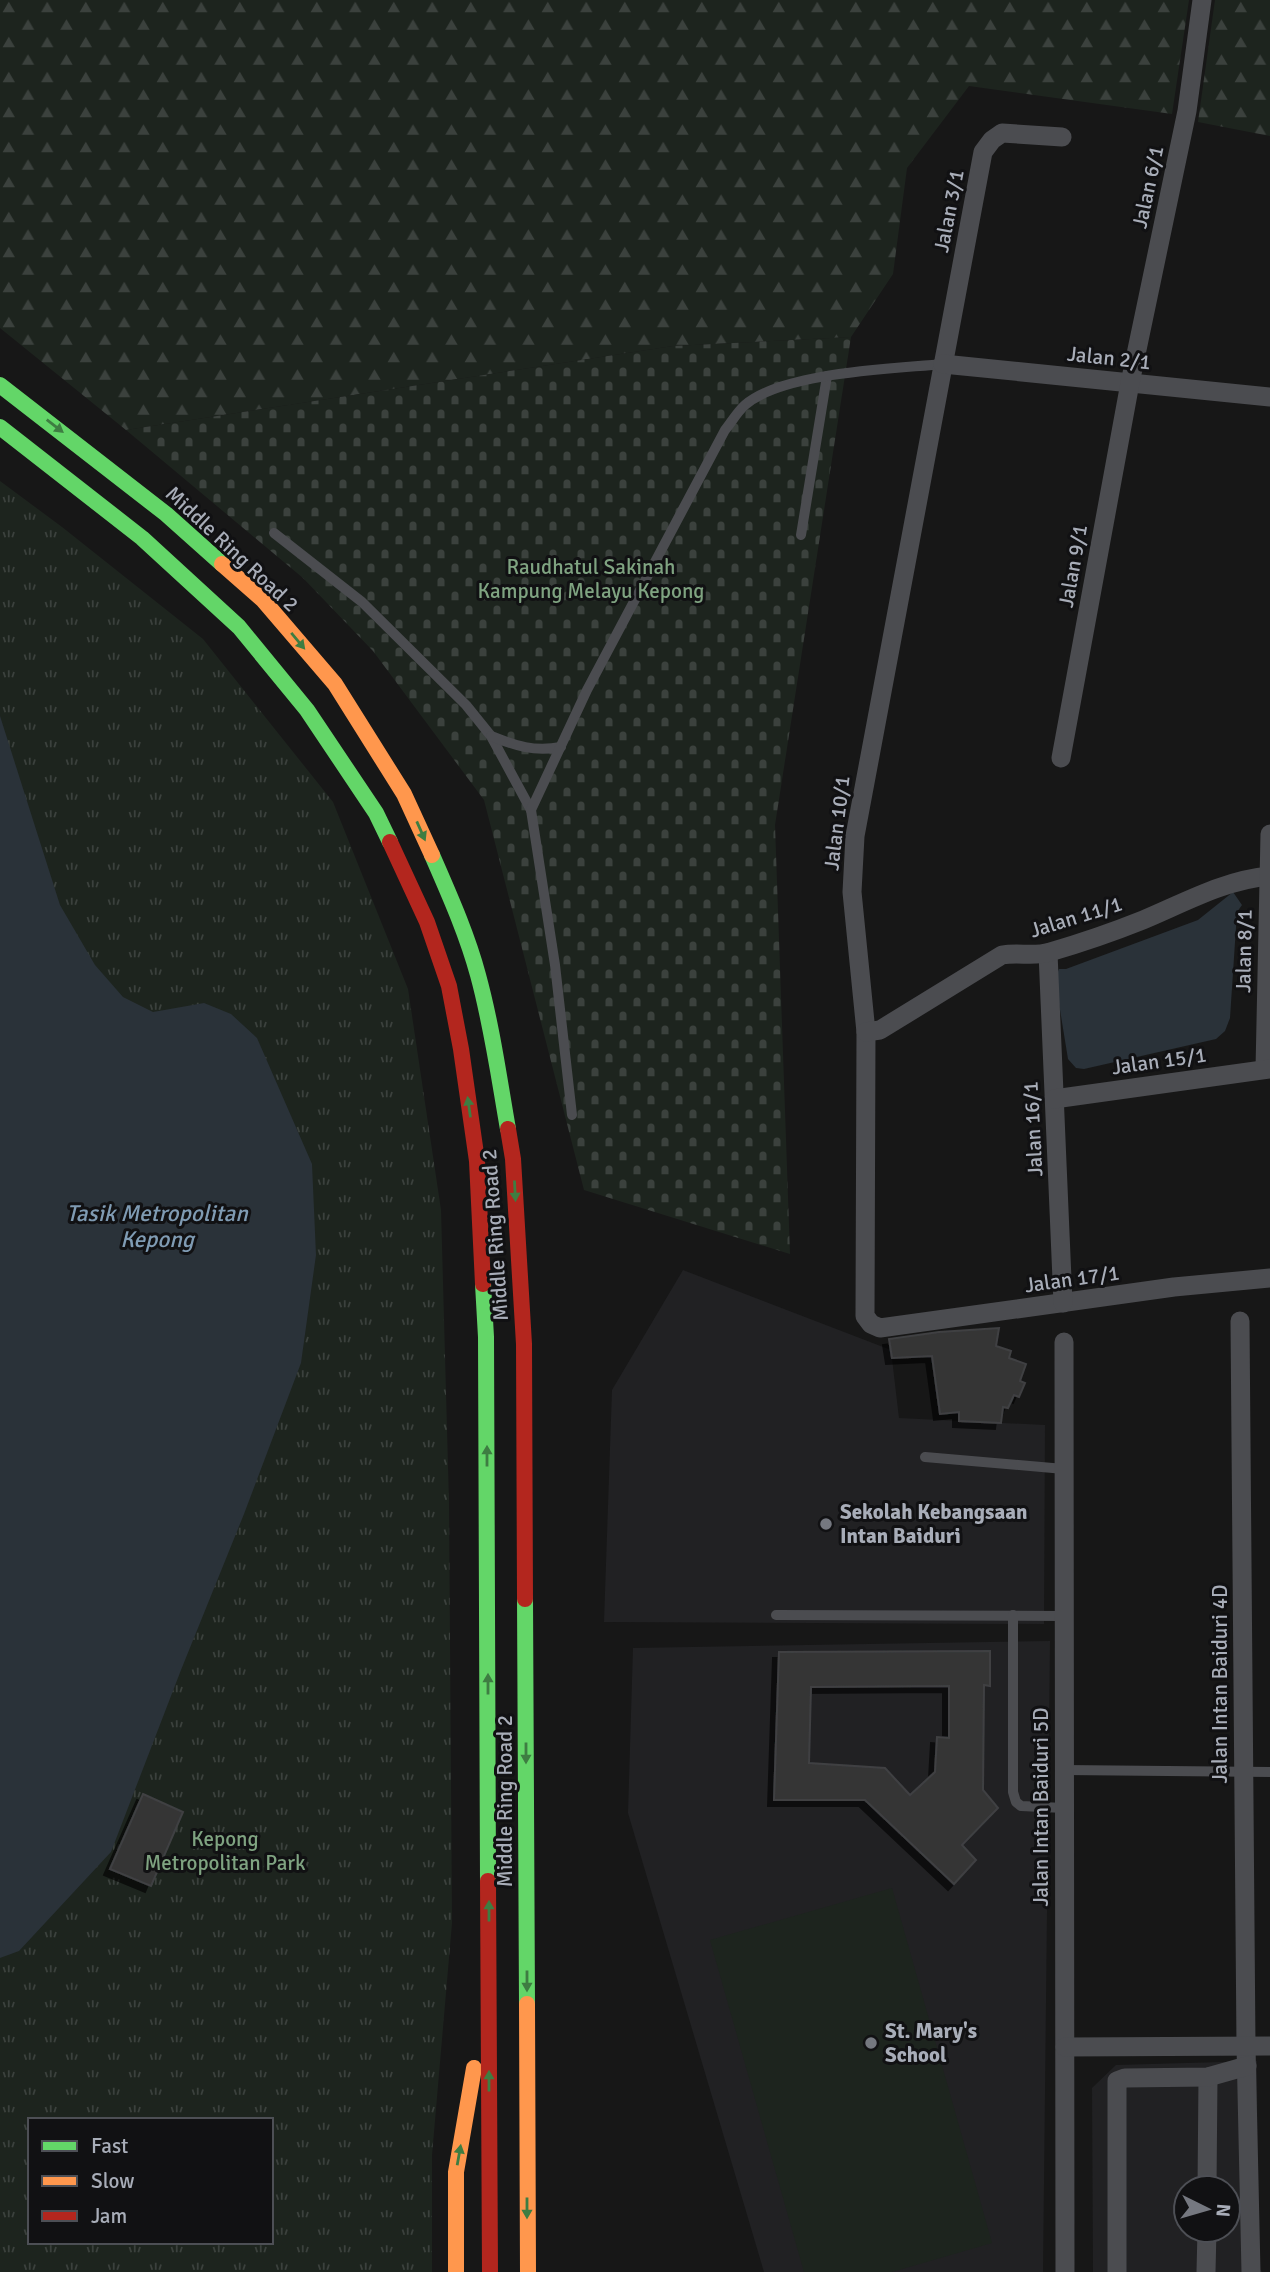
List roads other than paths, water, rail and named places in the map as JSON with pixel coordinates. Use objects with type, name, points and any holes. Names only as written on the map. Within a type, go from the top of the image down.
[{"type":"highway","name":"Middle Ring Road 2","points":[[0,385],[166,514],[244,583],[263,600],[335,684],[404,794],[457,911],[478,975],[513,1158],[524,1344],[528,2272]]},
{"type":"highway","name":"Middle Ring Road 2","points":[[0,427],[142,538],[185,577],[239,627],[307,710],[376,813],[427,922],[449,986],[477,1161],[486,1338],[490,2272]]},
{"type":"highway","points":[[456,2272],[456,2172],[489,1980]]},
{"type":"street","name":"Jalan 6/1","points":[[1130,383],[1187,111],[1202,0]]},
{"type":"street","name":"Jalan 3/1","points":[[943,364],[983,152],[992,140],[1002,133],[1062,136]]},
{"type":"street","name":"Jalan 2/1","points":[[943,364],[1270,397]]},
{"type":"street","name":"Jalan 10/1","points":[[880,1328],[870,1324],[865,1316],[866,1032],[852,892],[855,836],[943,364]]},
{"type":"street","name":"Jalan 9/1","points":[[1061,758],[1130,383]]},
{"type":"street","name":"Jalan 8/1","points":[[1268,1069],[1270,834]]},
{"type":"street","name":"Jalan 11/1","points":[[866,1032],[880,1030],[1002,955],[1048,953],[1141,921],[1240,880],[1269,876]]},
{"type":"street","name":"Jalan 16/1","points":[[1048,953],[1063,1303]]},
{"type":"street","name":"Jalan 15/1","points":[[1054,1099],[1268,1069]]},
{"type":"street","name":"Jalan 17/1","points":[[880,1328],[1174,1287],[1270,1278]]},
{"type":"street","name":"Jalan Intan Baiduri 4D","points":[[1240,1321],[1246,2046],[1251,2272]]},
{"type":"street","name":"Jalan Intan Baiduri 5D","points":[[1063,1342],[1065,2272]]},
{"type":"street","points":[[1065,2047],[1270,2046]]},
{"type":"street","points":[[1117,2272],[1117,2081],[1125,2078],[1208,2077],[1247,2066]]},
{"type":"street","points":[[1207,2174],[1208,2077]]},
{"type":"street","points":[[1206,2272],[1207,2244]]},
{"type":"lane","points":[[531,810],[587,690],[724,430],[745,405],[780,387],[827,376],[943,364]]},
{"type":"lane","points":[[801,535],[827,376]]},
{"type":"lane","points":[[274,533],[362,602],[466,705],[491,736],[531,810],[555,965],[572,1115]]},
{"type":"lane","points":[[491,736],[521,748],[541,750],[561,747]]},
{"type":"lane","points":[[925,1457],[1064,1469]]},
{"type":"lane","points":[[776,1615],[1064,1616]]},
{"type":"lane","points":[[1013,1615],[1013,1792],[1016,1802],[1021,1806],[1064,1808]]},
{"type":"lane","points":[[1064,1770],[1270,1772]]},
{"type":"water","name":"Tasik Metropolitan Kepong","points":[[0,716],[60,905],[95,965],[123,997],[153,1012],[204,1003],[231,1014],[257,1038],[312,1164],[316,1255],[301,1363],[111,1852],[19,1951],[0,1958]]},
{"type":"water","points":[[1233,892],[1242,905],[1237,912],[1230,1018],[1225,1031],[1216,1039],[1084,1069],[1076,1068],[1068,1059],[1055,979],[1059,969],[1066,969],[1198,920]]},
{"type":"place","name":"Sekolah Kebangsaan Intan Baiduri","points":[[826,1524]]},
{"type":"place","name":"St. Mary's School","points":[[871,2043]]},
{"type":"park label","name":"Raudhatul Sakinah Kampung Melayu Kepong","points":[[591,579]]},
{"type":"park label","name":"Kepong Metropolitan Park","points":[[225,1851]]}]
